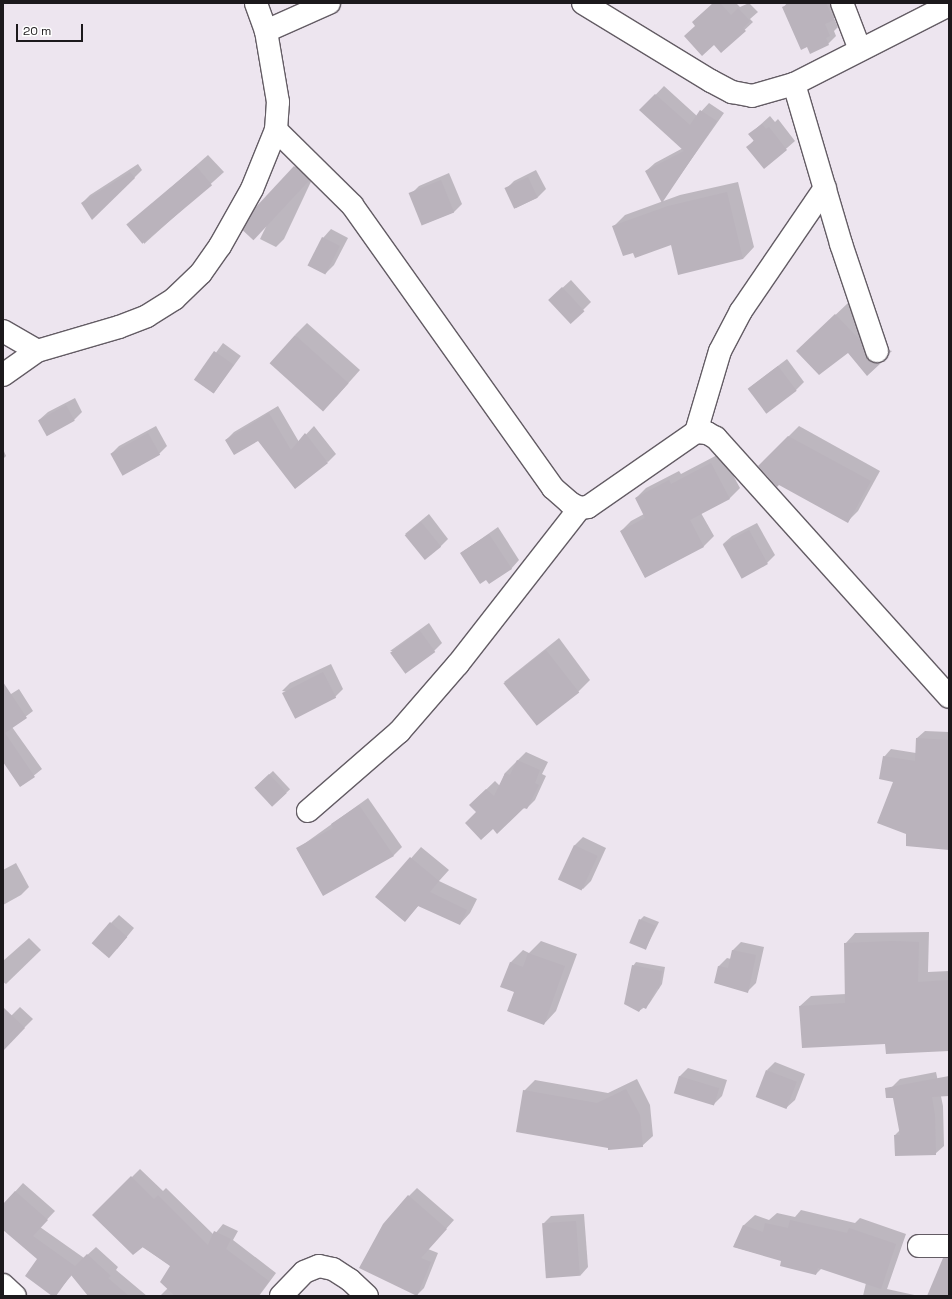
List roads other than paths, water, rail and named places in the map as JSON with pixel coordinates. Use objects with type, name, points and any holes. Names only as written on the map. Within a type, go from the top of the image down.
[{"type":"street","points":[[3,375],[37,351],[119,327],[147,316],[174,299],[201,273],[223,240],[252,189],[276,130],[278,102],[266,31],[256,3]]},
{"type":"street","points":[[266,31],[329,3]]},
{"type":"street","points":[[583,3],[732,92],[752,96],[794,84],[949,5]]},
{"type":"street","points":[[842,3],[860,50]]},
{"type":"street","points":[[794,84],[825,188],[877,351]]},
{"type":"street","points":[[276,130],[352,205],[553,488],[570,503],[580,508],[588,507],[599,500],[696,432],[715,365],[740,311],[825,188]]},
{"type":"street","points":[[3,331],[37,351]]},
{"type":"street","points":[[696,432],[716,438],[949,697]]},
{"type":"street","points":[[308,811],[399,732],[458,664],[580,508]]},
{"type":"street","points":[[919,1246],[949,1246]]},
{"type":"street","points":[[281,1296],[304,1272],[319,1266],[333,1269],[350,1280],[366,1296]]},
{"type":"street","points":[[3,1285],[15,1296]]}]
